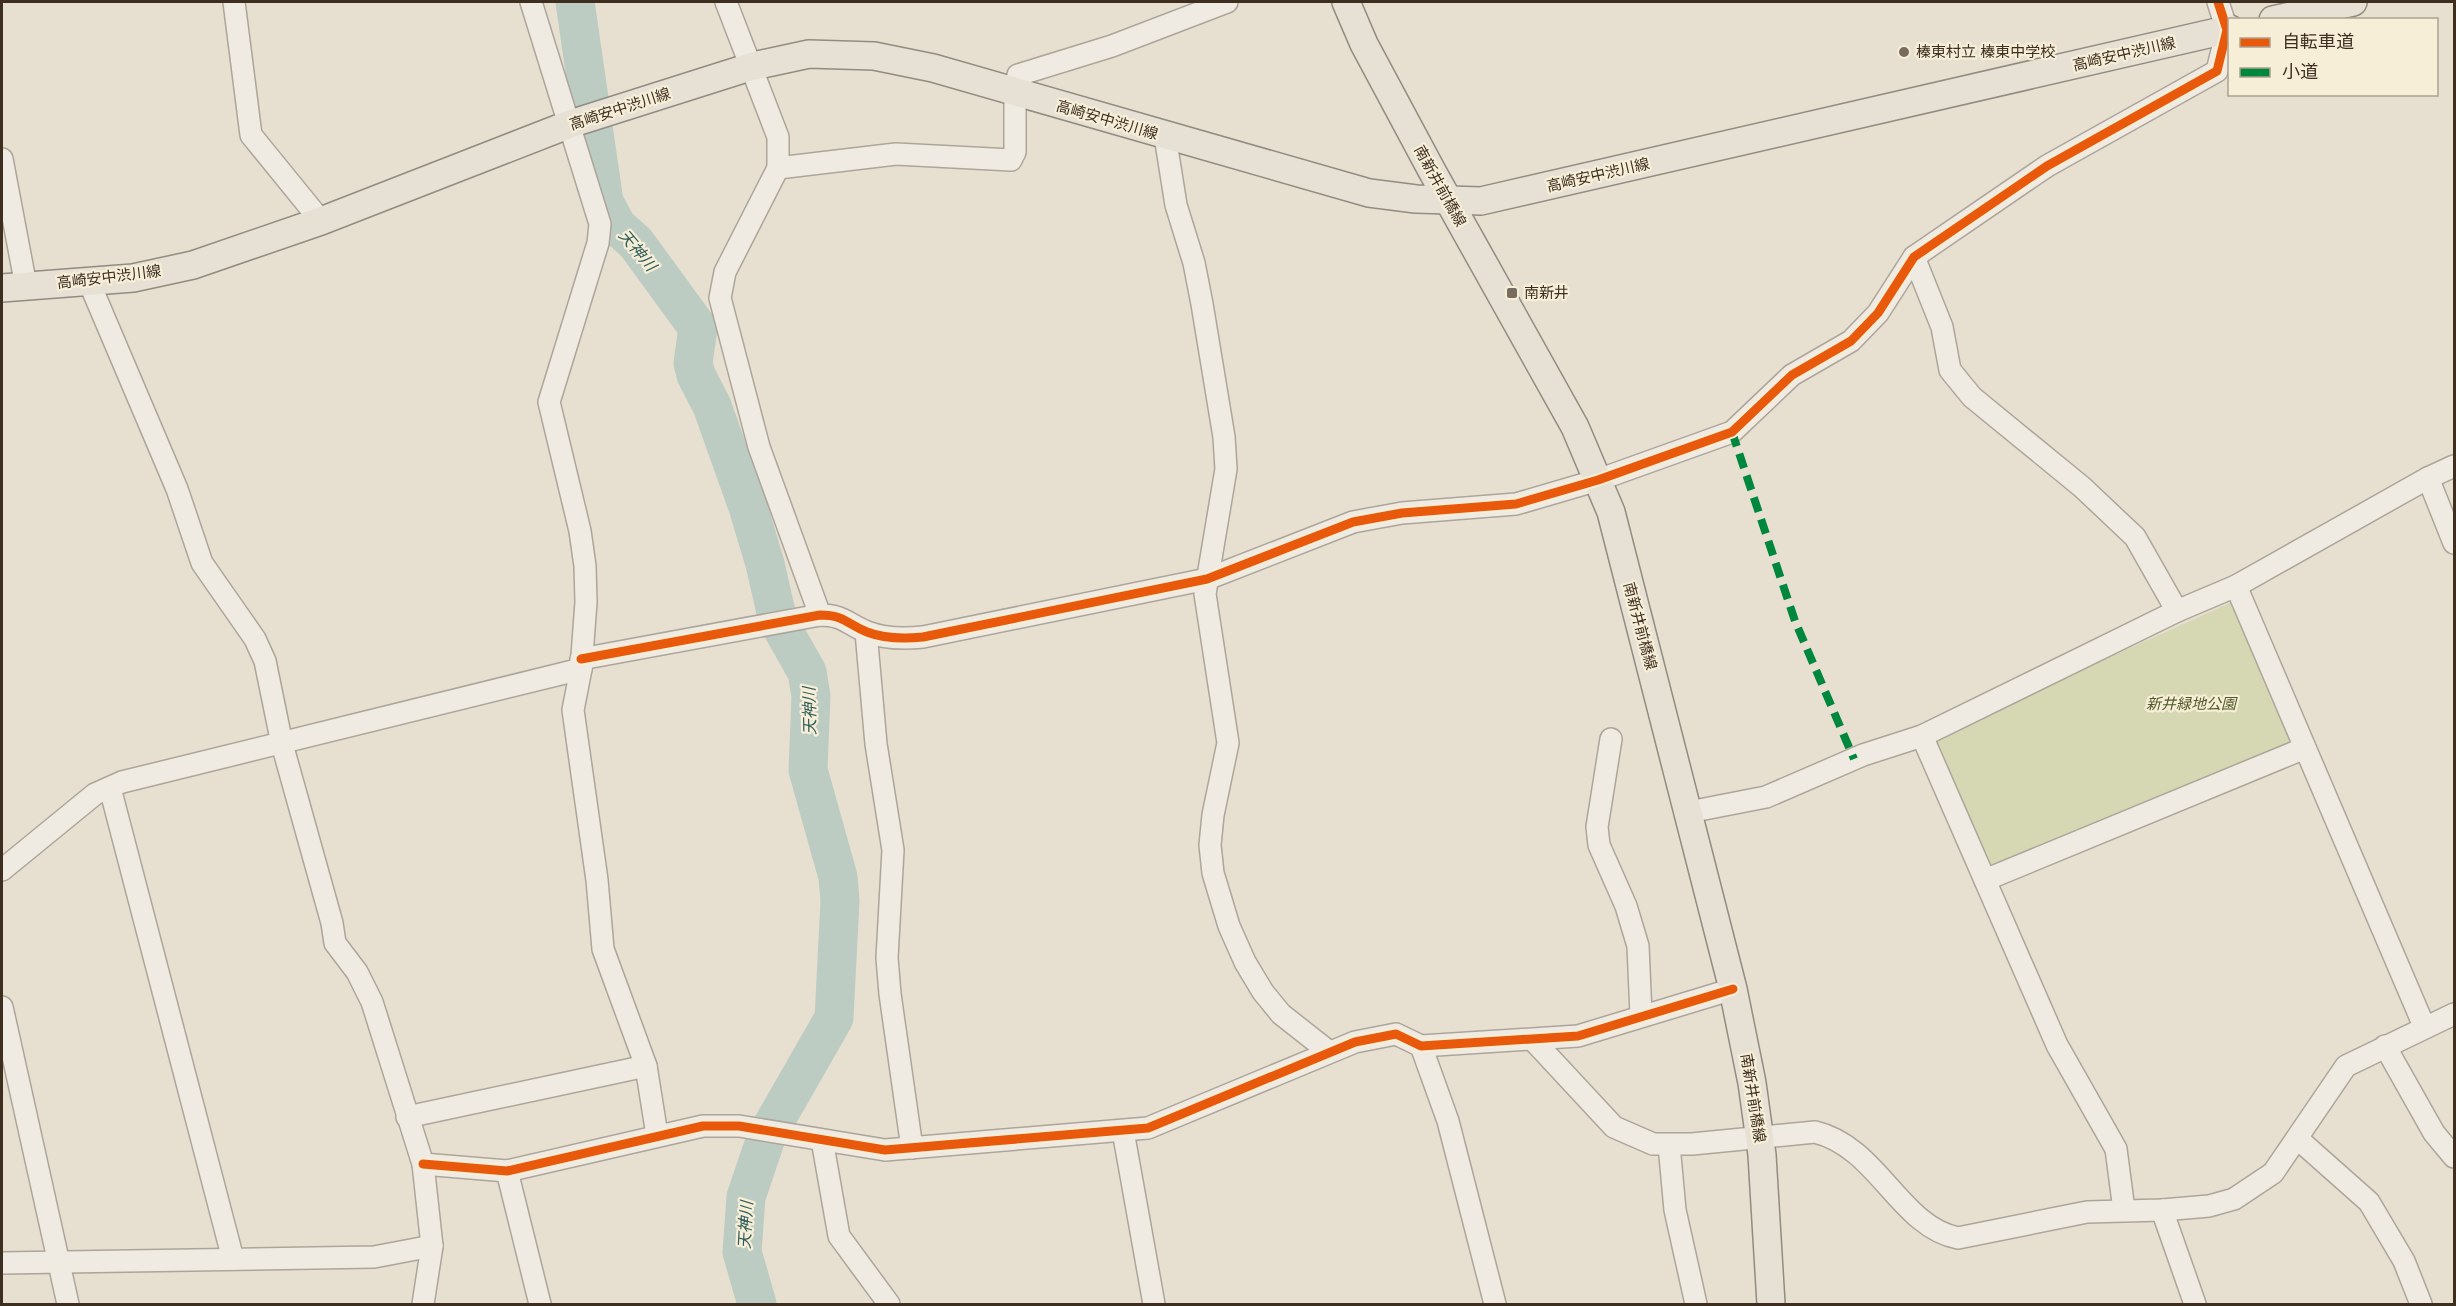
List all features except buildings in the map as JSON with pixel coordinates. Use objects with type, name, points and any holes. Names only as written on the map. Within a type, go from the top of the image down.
[{"type":"main road","name":"南新井前橋線","points":[[1346,2],[1364,44],[1448,201],[1575,427],[1611,512],[1733,989],[1752,1083],[1760,1138],[1772,1305]]},
{"type":"main road","points":[[2282,18],[2353,2]]},
{"type":"main road","name":"高崎安中渋川線","points":[[14,287],[134,278],[193,265],[321,221],[586,120],[753,66],[809,54],[874,56],[933,68],[1369,193],[1448,201],[1490,200],[2228,30]]},
{"type":"street","points":[[234,2],[251,135],[321,221]]},
{"type":"street","points":[[531,2],[586,120],[600,224],[598,243],[549,402],[580,531],[585,566],[586,602],[581,664],[573,710],[574,731],[597,880],[603,950],[646,1066],[657,1135]]},
{"type":"street","points":[[726,2],[753,66],[778,137],[778,168],[725,272],[720,298],[759,447],[820,615]]},
{"type":"street","points":[[778,168],[896,154],[1011,160],[1015,152],[1015,93],[1018,75],[1112,46],[1227,2]]},
{"type":"street","points":[[2,870],[95,794],[122,782],[282,744],[581,664],[820,615],[845,618],[866,632],[885,637],[923,638],[1207,579],[1353,522],[1377,516],[1516,504],[1598,480],[1732,432],[1792,375],[1851,341],[1878,313],[1914,257],[2047,166],[2217,70],[2228,30],[2218,2]]},
{"type":"street","points":[[1165,136],[1176,205],[1194,263],[1224,437],[1226,469],[1205,594],[1228,743],[1213,815],[1210,845],[1213,873],[1229,926],[1245,962],[1263,992],[1281,1014],[1328,1052]]},
{"type":"street","points":[[2,159],[14,287]]},
{"type":"street","points":[[1914,257],[1942,327],[1950,370],[1972,397],[2082,487],[2135,537],[2177,611]]},
{"type":"street","points":[[89,282],[177,489],[202,563],[255,639],[265,661],[282,744],[332,922],[335,943],[357,972],[372,1002],[423,1164],[432,1246],[423,1305]]},
{"type":"street","points":[[1689,812],[1766,797],[1863,755],[1922,736],[2177,611],[2236,586],[2428,478],[2454,466]]},
{"type":"street","points":[[2428,478],[2454,543]]},
{"type":"street","points":[[2236,586],[2424,1026]]},
{"type":"street","points":[[866,632],[876,744],[893,850],[887,958],[890,994],[912,1148]]},
{"type":"street","points":[[1922,736],[2057,1045],[2116,1149],[2124,1210]]},
{"type":"street","points":[[1611,739],[1597,827],[1599,845],[1626,906],[1638,946],[1641,1015]]},
{"type":"street","points":[[1985,880],[2305,748]]},
{"type":"street","points":[[110,788],[234,1259]]},
{"type":"street","points":[[423,1164],[507,1171],[703,1126],[739,1126],[867,1149],[912,1148],[1148,1128],[1355,1042],[1396,1034],[1421,1046],[1534,1041],[1578,1036],[1641,1015],[1733,989]]},
{"type":"street","points":[[2,1007],[68,1305]]},
{"type":"street","points":[[1534,1041],[1614,1127],[1653,1144],[1760,1138],[1815,1132],[1831,1136],[1855,1151],[1910,1208],[1943,1235],[1958,1238],[2052,1217],[2124,1210],[2209,1206],[2234,1199],[2273,1173],[2346,1066],[2424,1026],[2454,1014]]},
{"type":"street","points":[[1421,1046],[1448,1121],[1496,1305]]},
{"type":"street","points":[[2385,1046],[2434,1133],[2454,1157]]},
{"type":"street","points":[[407,1117],[646,1066]]},
{"type":"street","points":[[1123,1131],[1154,1305]]},
{"type":"street","points":[[2298,1139],[2369,1202],[2404,1261],[2421,1305]]},
{"type":"street","points":[[822,1140],[838,1236],[889,1305]]},
{"type":"street","points":[[1669,1144],[1675,1210],[1696,1305]]},
{"type":"street","points":[[507,1171],[540,1305]]},
{"type":"street","points":[[2162,1210],[2195,1305]]},
{"type":"street","points":[[2,1263],[374,1257],[432,1246]]},
{"type":"green space","name":"新井緑地公園","points":[[2232,602],[2293,738],[2291,745],[1992,872],[1934,744],[1934,736]]},
{"type":"waterway","name":"天神川","points":[[575,2],[604,202],[617,226],[636,243],[698,328],[693,363],[696,375],[712,406],[748,507],[765,564],[778,621],[807,672],[811,696],[808,770],[838,877],[840,901],[834,1018],[767,1135],[746,1197],[742,1252],[757,1304]]},
{"type":"marked path","points":[[1732,432],[1795,621],[1854,759]]},
{"type":"cycle path","points":[[581,659],[820,615],[840,618],[867,632],[881,636],[923,637],[1207,579],[1353,522],[1402,513],[1516,504],[1598,480],[1732,432],[1792,375],[1851,341],[1878,313],[1914,257],[2047,166],[2217,71],[2227,30],[2218,2]]},
{"type":"cycle path","points":[[423,1164],[507,1171],[703,1126],[739,1126],[885,1150],[1148,1128],[1355,1042],[1396,1034],[1421,1046],[1578,1036],[1733,989]]},
{"type":"place","name":"榛東村立 榛東中学校","points":[[1904,52]]},
{"type":"place","name":"南新井","points":[[1512,293]]}]
